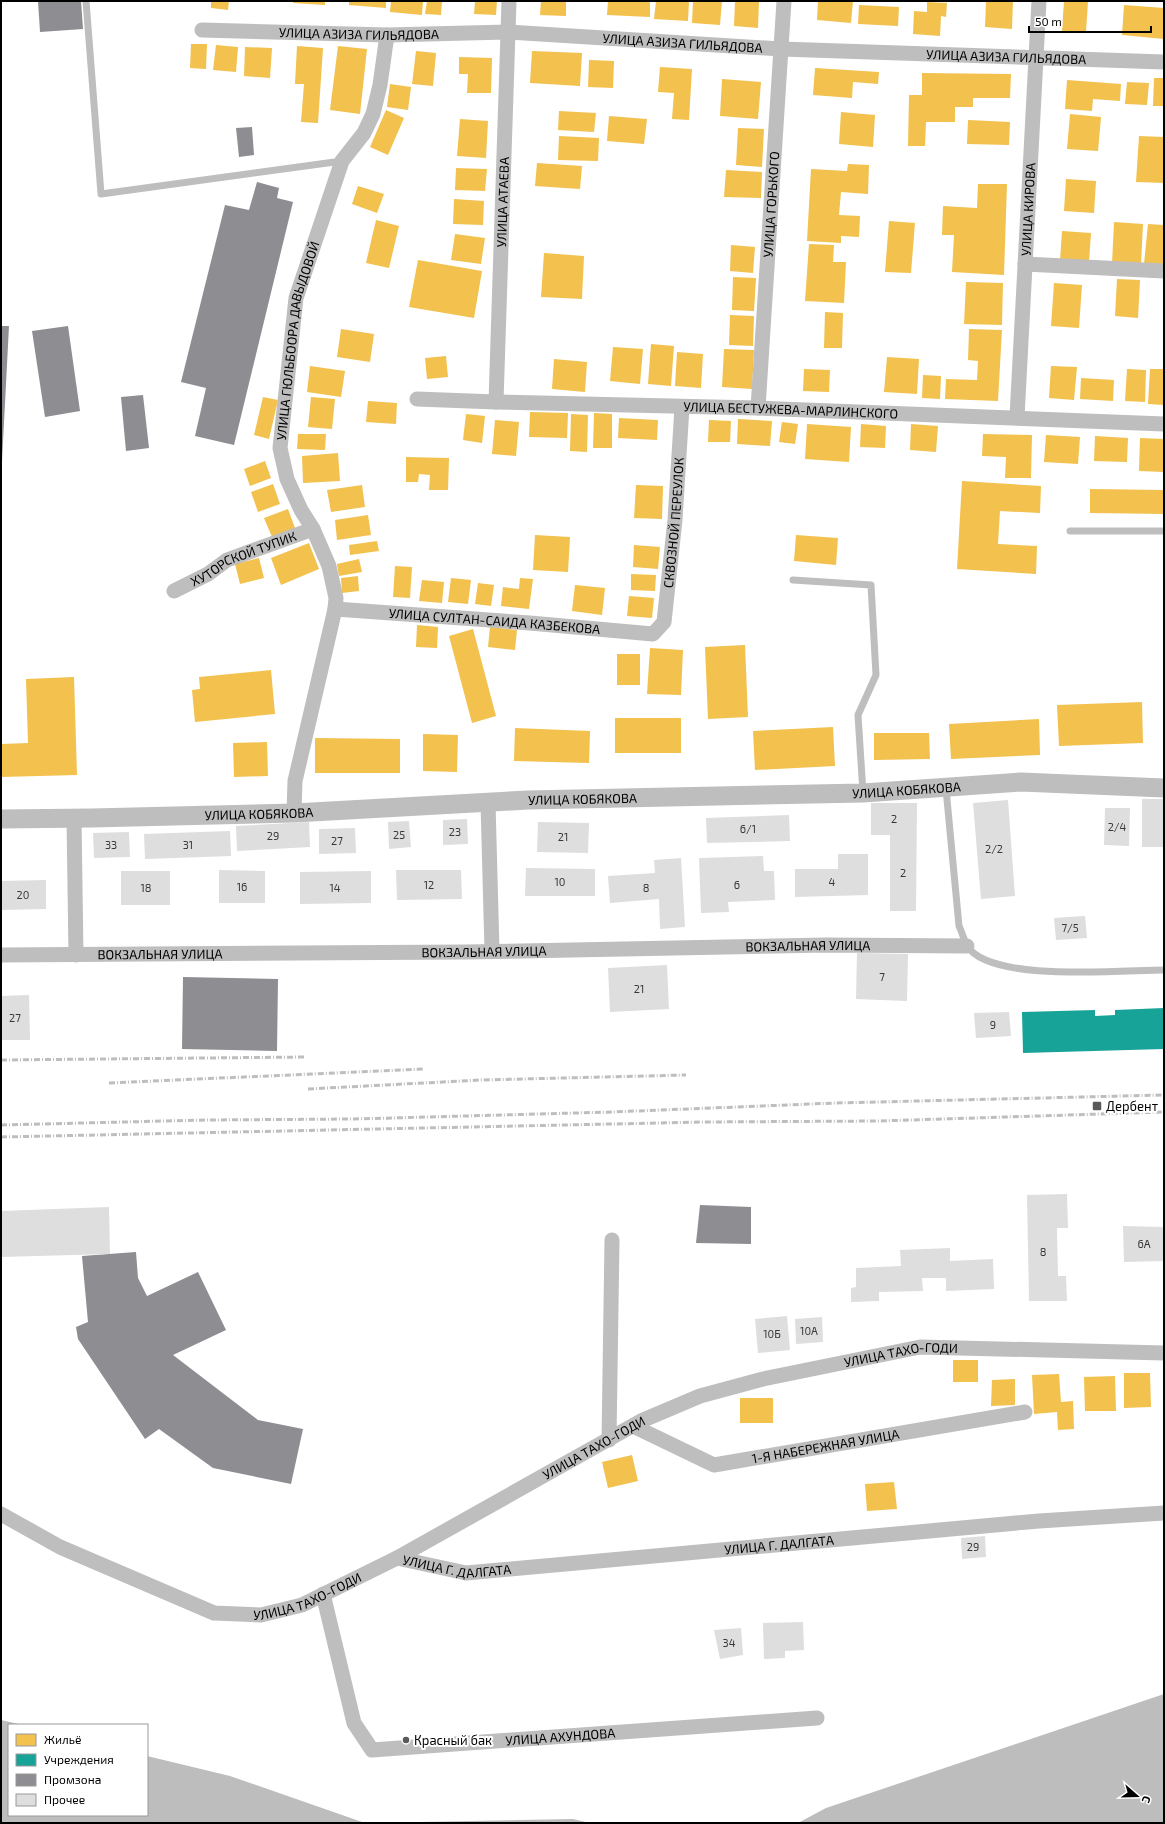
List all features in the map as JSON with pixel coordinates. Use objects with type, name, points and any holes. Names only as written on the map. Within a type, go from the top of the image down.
[{"type":"street","name":"УЛИЦА АТАЕВА","points":[[496,402],[509,1]]},
{"type":"street","name":"УЛИЦА ГОРЬКОГО","points":[[758,408],[784,1]]},
{"type":"street","name":"УЛИЦА КИРОВА","points":[[1017,417],[1040,1]]},
{"type":"street","name":"УЛИЦА АЗИЗА ГИЛЬЯДОВА","points":[[202,30],[387,35],[508,32],[780,49],[1164,62]]},
{"type":"street","name":"УЛИЦА ГЮЛЬБООРА ДАВЫДОВОЙ","points":[[294,813],[295,781],[335,609],[336,598],[333,582],[313,529],[301,510],[287,480],[280,448],[296,298],[342,161],[364,133],[373,114],[380,85],[387,35]]},
{"type":"street","points":[[1025,264],[1164,271]]},
{"type":"street","name":"УЛИЦА БЕСТУЖЕВА-МАРЛИНСКОГО","points":[[417,399],[758,408],[1017,417],[1164,424]]},
{"type":"street","name":"СКВОЗНОЙ ПЕРЕУЛОК","points":[[653,634],[664,622],[675,520],[682,407]]},
{"type":"street","name":"ХУТОРСКОЙ ТУПИК","points":[[174,591],[208,574],[227,560],[313,529]]},
{"type":"street","name":"УЛИЦА СУЛТАН-САИДА КАЗБЕКОВА","points":[[335,609],[530,623],[653,634]]},
{"type":"street","name":"УЛИЦА КОБЯКОВА","points":[[1,819],[294,813],[488,803],[863,794],[946,789],[1021,782],[1164,788]]},
{"type":"street","points":[[488,803],[492,951]]},
{"type":"street","points":[[74,818],[76,955]]},
{"type":"street","name":"ВОКЗАЛЬНАЯ УЛИЦА","points":[[1,955],[492,951],[826,945],[968,946]]},
{"type":"street","points":[[609,1440],[612,1240]]},
{"type":"street","name":"УЛИЦА ТАХО-ГОДИ","points":[[1,1514],[60,1547],[214,1613],[261,1614],[302,1605],[397,1558],[633,1426],[700,1396],[763,1379],[920,1347],[1164,1353]]},
{"type":"street","name":"1-Я НАБЕРЕЖНАЯ УЛИЦА","points":[[633,1426],[714,1465],[1025,1412]]},
{"type":"street","name":"УЛИЦА Г. ДАЛГАТА","points":[[397,1558],[466,1573],[1039,1521],[1164,1513]]},
{"type":"street","name":"УЛИЦА АХУНДОВА","points":[[324,1594],[354,1723],[372,1750],[817,1718]]},
{"type":"lane","points":[[86,1],[101,194],[342,161]]},
{"type":"lane","points":[[1070,531],[1164,531]]},
{"type":"lane","points":[[793,580],[871,585],[876,675],[858,715],[863,794]]},
{"type":"lane","points":[[946,789],[959,926],[968,946],[980,957],[995,964],[1036,972],[1164,970]]},
{"type":"shaded area","points":[[1164,1694],[1164,1823],[798,1823],[826,1808]]},
{"type":"shaded area","points":[[1,1720],[19,1724],[8,1724],[8,1816],[148,1816],[148,1756],[230,1776],[365,1823],[1,1823]]},
{"type":"shaded area","points":[[573,1819],[590,1823],[365,1823]]},
{"type":"building: Жильё","points":[[211,1],[229,1],[228,10],[211,8]]},
{"type":"building: Жильё","points":[[293,1],[325,1],[325,5],[293,3]]},
{"type":"building: Жильё","points":[[349,1],[386,1],[386,8],[349,5]]},
{"type":"building: Жильё","points":[[391,1],[423,1],[422,15],[390,12]]},
{"type":"building: Жильё","points":[[427,1],[442,1],[441,15],[425,14]]},
{"type":"building: Жильё","points":[[475,1],[497,1],[496,15],[474,14]]},
{"type":"building: Жильё","points":[[541,1],[566,1],[566,16],[540,15]]},
{"type":"building: Жильё","points":[[608,1],[650,1],[650,17],[607,15]]},
{"type":"building: Жильё","points":[[656,1],[689,1],[688,21],[654,19]]},
{"type":"building: Жильё","points":[[693,1],[722,1],[720,25],[692,23]]},
{"type":"building: Жильё","points":[[735,1],[759,1],[758,28],[734,26]]},
{"type":"building: Жильё","points":[[818,1],[853,1],[851,23],[817,20]]},
{"type":"building: Жильё","points":[[986,1],[1013,1],[1012,29],[985,27]]},
{"type":"building: Жильё","points":[[1064,1],[1088,1],[1086,32],[1062,31]]},
{"type":"building: Жильё","points":[[927,2],[947,3],[946,17],[941,16],[940,36],[913,34],[914,11],[927,12]]},
{"type":"building: Жильё","points":[[859,5],[899,7],[898,26],[858,24]]},
{"type":"building: Жильё","points":[[1124,5],[1164,8],[1164,39],[1122,35]]},
{"type":"building: Жильё","points":[[191,44],[207,44],[206,69],[190,68]]},
{"type":"building: Жильё","points":[[216,45],[238,47],[236,72],[213,70]]},
{"type":"building: Жильё","points":[[297,46],[323,48],[318,123],[301,122],[304,84],[295,84]]},
{"type":"building: Жильё","points":[[338,46],[367,49],[360,114],[330,110]]},
{"type":"building: Жильё","points":[[245,47],[272,48],[270,78],[244,76]]},
{"type":"building: Жильё","points":[[416,51],[436,53],[433,86],[412,84]]},
{"type":"building: Жильё","points":[[532,51],[582,53],[580,86],[530,83]]},
{"type":"building: Жильё","points":[[459,57],[492,58],[491,93],[467,93],[468,74],[459,74]]},
{"type":"building: Жильё","points":[[589,60],[614,61],[613,88],[588,87]]},
{"type":"building: Жильё","points":[[660,67],[692,69],[689,120],[672,119],[674,93],[658,92]]},
{"type":"building: Жильё","points":[[815,68],[879,72],[878,84],[853,82],[852,98],[813,95]]},
{"type":"building: Жильё","points":[[922,73],[1011,74],[1010,98],[973,98],[973,107],[955,107],[955,122],[926,122],[925,146],[908,146],[909,95],[922,95]]},
{"type":"building: Жильё","points":[[1154,78],[1164,78],[1164,106],[1153,106]]},
{"type":"building: Жильё","points":[[722,79],[761,82],[758,119],[720,116]]},
{"type":"building: Жильё","points":[[1067,80],[1121,84],[1120,101],[1093,99],[1092,111],[1065,109]]},
{"type":"building: Жильё","points":[[1127,82],[1149,83],[1147,105],[1125,104]]},
{"type":"building: Жильё","points":[[390,84],[411,87],[408,110],[387,107]]},
{"type":"building: Жильё","points":[[386,110],[404,118],[388,155],[370,147]]},
{"type":"building: Жильё","points":[[559,111],[596,113],[594,132],[558,130]]},
{"type":"building: Жильё","points":[[841,112],[875,115],[873,147],[839,144]]},
{"type":"building: Жильё","points":[[1070,114],[1101,117],[1098,151],[1067,149]]},
{"type":"building: Жильё","points":[[609,116],[647,119],[644,144],[607,141]]},
{"type":"building: Жильё","points":[[460,119],[488,121],[486,158],[457,156]]},
{"type":"building: Жильё","points":[[968,120],[1010,122],[1009,145],[967,144]]},
{"type":"building: Жильё","points":[[738,128],[764,129],[762,167],[736,165]]},
{"type":"building: Жильё","points":[[559,136],[599,138],[598,161],[558,160]]},
{"type":"building: Жильё","points":[[1139,136],[1164,137],[1164,183],[1136,182]]},
{"type":"building: Жильё","points":[[537,163],[582,166],[580,189],[535,186]]},
{"type":"building: Жильё","points":[[848,164],[869,165],[868,194],[841,192],[839,215],[860,216],[859,237],[841,236],[841,243],[807,241],[811,169],[847,171]]},
{"type":"building: Жильё","points":[[456,168],[487,169],[485,191],[455,190]]},
{"type":"building: Жильё","points":[[726,170],[762,172],[761,198],[724,197]]},
{"type":"building: Жильё","points":[[1066,179],[1096,181],[1094,213],[1064,211]]},
{"type":"building: Жильё","points":[[978,184],[1007,184],[1004,275],[952,272],[954,235],[942,235],[943,206],[977,208]]},
{"type":"building: Жильё","points":[[358,186],[384,194],[377,213],[352,204]]},
{"type":"building: Жильё","points":[[454,199],[484,201],[483,225],[453,224]]},
{"type":"building: Жильё","points":[[376,220],[399,226],[389,268],[366,263]]},
{"type":"building: Жильё","points":[[889,221],[915,223],[911,273],[885,272]]},
{"type":"building: Жильё","points":[[1114,222],[1143,224],[1141,265],[1112,264]]},
{"type":"building: Жильё","points":[[1148,224],[1164,225],[1164,265],[1144,264]]},
{"type":"building: Жильё","points":[[1062,231],[1091,233],[1089,262],[1060,261]]},
{"type":"building: Жильё","points":[[455,234],[485,238],[481,264],[451,260]]},
{"type":"building: Жильё","points":[[809,244],[834,245],[833,262],[846,262],[844,303],[805,301]]},
{"type":"building: Жильё","points":[[731,245],[755,247],[753,273],[730,271]]},
{"type":"building: Жильё","points":[[544,253],[584,256],[582,299],[541,297]]},
{"type":"building: Жильё","points":[[418,260],[482,271],[474,318],[409,307]]},
{"type":"building: Жильё","points":[[733,277],[756,278],[754,311],[732,310]]},
{"type":"building: Жильё","points":[[1117,279],[1140,280],[1138,318],[1115,316]]},
{"type":"building: Жильё","points":[[966,282],[1003,283],[1002,325],[964,324]]},
{"type":"building: Жильё","points":[[1054,283],[1082,285],[1079,328],[1051,326]]},
{"type":"building: Жильё","points":[[825,312],[843,313],[842,348],[824,348]]},
{"type":"building: Жильё","points":[[730,315],[754,316],[753,346],[729,345]]},
{"type":"building: Жильё","points":[[341,329],[374,334],[370,362],[337,357]]},
{"type":"building: Жильё","points":[[969,329],[1002,330],[998,401],[945,399],[946,379],[977,380],[978,361],[968,360]]},
{"type":"building: Жильё","points":[[651,344],[674,346],[671,386],[648,384]]},
{"type":"building: Жильё","points":[[613,347],[643,349],[640,384],[610,381]]},
{"type":"building: Жильё","points":[[724,349],[754,350],[752,389],[722,387]]},
{"type":"building: Жильё","points":[[677,352],[703,354],[701,388],[675,386]]},
{"type":"building: Жильё","points":[[446,356],[448,377],[427,379],[425,358]]},
{"type":"building: Жильё","points":[[887,357],[919,359],[917,394],[884,392]]},
{"type":"building: Жильё","points":[[554,359],[587,362],[585,392],[552,389]]},
{"type":"building: Жильё","points":[[310,366],[345,371],[341,397],[307,392]]},
{"type":"building: Жильё","points":[[1051,366],[1077,367],[1074,400],[1049,398]]},
{"type":"building: Жильё","points":[[804,369],[830,370],[829,392],[803,391]]},
{"type":"building: Жильё","points":[[1127,369],[1146,370],[1145,402],[1125,401]]},
{"type":"building: Жильё","points":[[1150,369],[1164,369],[1164,405],[1148,404]]},
{"type":"building: Жильё","points":[[923,375],[941,376],[940,399],[922,398]]},
{"type":"building: Жильё","points":[[1081,378],[1114,380],[1113,401],[1080,399]]},
{"type":"building: Жильё","points":[[263,397],[278,400],[269,439],[254,435]]},
{"type":"building: Жильё","points":[[311,397],[335,399],[332,429],[308,427]]},
{"type":"building: Жильё","points":[[368,401],[397,403],[396,424],[366,422]]},
{"type":"building: Жильё","points":[[530,412],[568,413],[567,438],[529,437]]},
{"type":"building: Жильё","points":[[594,413],[612,414],[612,448],[593,448]]},
{"type":"building: Жильё","points":[[466,414],[485,416],[482,443],[463,440]]},
{"type":"building: Жильё","points":[[571,414],[588,415],[587,452],[570,451]]},
{"type":"building: Жильё","points":[[619,418],[658,420],[657,440],[618,438]]},
{"type":"building: Жильё","points":[[738,419],[772,421],[770,446],[737,444]]},
{"type":"building: Жильё","points":[[495,420],[519,422],[516,456],[492,454]]},
{"type":"building: Жильё","points":[[709,420],[731,421],[730,442],[708,442]]},
{"type":"building: Жильё","points":[[782,422],[798,424],[795,444],[779,442]]},
{"type":"building: Жильё","points":[[807,424],[851,427],[849,462],[805,459]]},
{"type":"building: Жильё","points":[[861,424],[886,426],[885,448],[860,447]]},
{"type":"building: Жильё","points":[[911,424],[938,426],[936,452],[910,450]]},
{"type":"building: Жильё","points":[[298,434],[326,434],[325,450],[297,449]]},
{"type":"building: Жильё","points":[[983,434],[1032,435],[1031,478],[1005,478],[1006,457],[982,456]]},
{"type":"building: Жильё","points":[[1046,435],[1080,437],[1078,464],[1044,462]]},
{"type":"building: Жильё","points":[[1095,436],[1128,438],[1127,462],[1094,461]]},
{"type":"building: Жильё","points":[[1140,438],[1164,439],[1164,472],[1139,471]]},
{"type":"building: Жильё","points":[[338,453],[340,481],[303,483],[302,456]]},
{"type":"building: Жильё","points":[[406,457],[449,458],[448,490],[429,490],[430,475],[419,474],[418,482],[406,482]]},
{"type":"building: Жильё","points":[[265,461],[271,478],[250,486],[244,469]]},
{"type":"building: Жильё","points":[[962,481],[1041,486],[1040,513],[1000,511],[998,544],[1037,546],[1036,574],[957,569]]},
{"type":"building: Жильё","points":[[273,484],[280,504],[258,512],[251,492]]},
{"type":"building: Жильё","points":[[362,485],[365,507],[331,512],[327,490]]},
{"type":"building: Жильё","points":[[636,485],[663,486],[662,519],[634,518]]},
{"type":"building: Жильё","points":[[1090,489],[1164,490],[1164,514],[1090,513]]},
{"type":"building: Жильё","points":[[288,509],[295,528],[272,537],[264,518]]},
{"type":"building: Жильё","points":[[368,515],[371,535],[337,540],[335,520]]},
{"type":"building: Жильё","points":[[535,535],[570,537],[568,572],[533,570]]},
{"type":"building: Жильё","points":[[796,535],[838,538],[836,565],[794,561]]},
{"type":"building: Жильё","points":[[377,541],[379,551],[350,555],[349,545]]},
{"type":"building: Жильё","points":[[309,543],[319,569],[281,585],[271,558]]},
{"type":"building: Жильё","points":[[634,545],[660,547],[658,569],[633,567]]},
{"type":"building: Жильё","points":[[259,558],[264,578],[240,584],[235,564]]},
{"type":"building: Жильё","points":[[359,559],[362,572],[339,576],[337,564]]},
{"type":"building: Жильё","points":[[395,566],[412,567],[410,598],[393,597]]},
{"type":"building: Жильё","points":[[631,574],[656,575],[655,591],[631,590]]},
{"type":"building: Жильё","points":[[358,576],[359,591],[342,593],[341,578]]},
{"type":"building: Жильё","points":[[451,578],[471,580],[468,604],[448,602]]},
{"type":"building: Жильё","points":[[520,578],[533,579],[529,609],[501,606],[503,587],[519,589]]},
{"type":"building: Жильё","points":[[422,580],[444,582],[442,603],[419,601]]},
{"type":"building: Жильё","points":[[478,583],[494,585],[491,606],[475,604]]},
{"type":"building: Жильё","points":[[575,585],[605,588],[602,615],[572,611]]},
{"type":"building: Жильё","points":[[629,596],[654,598],[652,618],[627,616]]},
{"type":"building: Жильё","points":[[417,625],[438,627],[437,648],[416,647]]},
{"type":"building: Жильё","points":[[490,627],[517,630],[515,650],[488,647]]},
{"type":"building: Жильё","points":[[473,629],[496,716],[472,723],[449,636]]},
{"type":"building: Жильё","points":[[745,645],[748,717],[708,719],[705,647]]},
{"type":"building: Жильё","points":[[650,648],[683,650],[681,695],[647,694]]},
{"type":"building: Жильё","points":[[617,654],[640,654],[640,685],[617,685]]},
{"type":"building: Жильё","points":[[271,670],[275,714],[195,722],[192,690],[200,689],[199,677]]},
{"type":"building: Жильё","points":[[74,677],[77,775],[1,777],[1,744],[28,743],[26,679]]},
{"type":"building: Жильё","points":[[1142,702],[1143,743],[1059,746],[1057,705]]},
{"type":"building: Жильё","points":[[615,718],[681,718],[681,753],[615,753]]},
{"type":"building: Жильё","points":[[1039,719],[1040,755],[951,759],[949,724]]},
{"type":"building: Жильё","points":[[833,727],[835,766],[755,770],[753,731]]},
{"type":"building: Жильё","points":[[515,728],[590,731],[589,763],[514,761]]},
{"type":"building: Жильё","points":[[874,733],[929,733],[930,759],[874,760]]},
{"type":"building: Жильё","points":[[423,734],[458,735],[457,772],[423,771]]},
{"type":"building: Жильё","points":[[315,738],[400,739],[400,773],[315,773]]},
{"type":"building: Жильё","points":[[267,742],[268,776],[234,777],[233,743]]},
{"type":"building: Жильё","points":[[953,1360],[978,1360],[978,1382],[953,1382]]},
{"type":"building: Жильё","points":[[1124,1373],[1150,1373],[1151,1407],[1124,1408]]},
{"type":"building: Жильё","points":[[1059,1374],[1061,1402],[1073,1401],[1074,1429],[1058,1430],[1057,1412],[1034,1414],[1032,1375]]},
{"type":"building: Жильё","points":[[1115,1376],[1116,1411],[1085,1411],[1084,1377]]},
{"type":"building: Жильё","points":[[1015,1379],[1015,1405],[991,1406],[992,1380]]},
{"type":"building: Жильё","points":[[740,1398],[773,1398],[773,1423],[740,1423]]},
{"type":"building: Жильё","points":[[632,1455],[638,1481],[608,1488],[602,1462]]},
{"type":"building: Жильё","points":[[894,1482],[897,1509],[867,1511],[865,1484]]},
{"type":"building: Учреждения","points":[[1164,1008],[1164,1049],[1023,1053],[1022,1012],[1095,1010],[1095,1016],[1115,1015],[1115,1010]]},
{"type":"building: Промзона","points":[[38,1],[81,1],[83,29],[40,32]]},
{"type":"building: Промзона","points":[[252,127],[254,155],[239,157],[236,128]]},
{"type":"building: Промзона","points":[[257,182],[279,188],[277,198],[293,202],[234,445],[195,436],[206,388],[181,382],[225,205],[249,210]]},
{"type":"building: Промзона","points":[[1,326],[9,326],[2,461],[1,461]]},
{"type":"building: Промзона","points":[[68,326],[80,411],[45,417],[32,331]]},
{"type":"building: Промзона","points":[[143,395],[149,448],[126,451],[121,397]]},
{"type":"building: Промзона","points":[[183,977],[278,979],[277,1051],[182,1049]]},
{"type":"building: Промзона","points":[[700,1205],[751,1207],[751,1244],[696,1243]]},
{"type":"building: Промзона","points":[[136,1252],[138,1278],[147,1296],[198,1272],[226,1330],[173,1355],[258,1420],[303,1429],[291,1484],[213,1468],[159,1429],[145,1439],[78,1339],[76,1327],[88,1322],[82,1256]]},
{"type":"building: Прочее","points":[[1142,799],[1164,799],[1164,847],[1142,847]]},
{"type":"building: Прочее","points":[[1008,800],[1015,896],[981,899],[973,803]]},
{"type":"building: Прочее","points":[[871,803],[917,803],[916,911],[890,911],[890,835],[871,835]]},
{"type":"building: Прочее","points":[[1105,808],[1130,808],[1129,846],[1104,845]]},
{"type":"building: Прочее","points":[[789,815],[790,841],[707,843],[706,818]]},
{"type":"building: Прочее","points":[[467,819],[468,844],[443,845],[443,820]]},
{"type":"building: Прочее","points":[[409,821],[411,847],[389,849],[388,822]]},
{"type":"building: Прочее","points":[[309,822],[310,847],[237,851],[236,826]]},
{"type":"building: Прочее","points":[[538,822],[589,823],[588,853],[537,852]]},
{"type":"building: Прочее","points":[[355,828],[356,853],[319,854],[319,829]]},
{"type":"building: Прочее","points":[[230,831],[231,856],[145,859],[144,834]]},
{"type":"building: Прочее","points":[[129,832],[130,857],[94,858],[93,833]]},
{"type":"building: Прочее","points":[[838,854],[868,854],[868,895],[795,897],[795,869],[838,869]]},
{"type":"building: Прочее","points":[[763,856],[764,871],[774,871],[775,900],[728,902],[729,912],[701,913],[699,858]]},
{"type":"building: Прочее","points":[[681,858],[685,927],[660,929],[659,899],[610,903],[608,876],[655,873],[654,860]]},
{"type":"building: Прочее","points":[[526,868],[595,869],[595,896],[525,896]]},
{"type":"building: Прочее","points":[[219,870],[265,871],[265,903],[219,903]]},
{"type":"building: Прочее","points":[[396,870],[461,870],[462,899],[397,900]]},
{"type":"building: Прочее","points":[[121,871],[170,871],[170,905],[121,905]]},
{"type":"building: Прочее","points":[[371,871],[371,903],[300,904],[300,872]]},
{"type":"building: Прочее","points":[[46,880],[46,909],[1,910],[1,881]]},
{"type":"building: Прочее","points":[[1085,916],[1087,938],[1056,940],[1054,918]]},
{"type":"building: Прочее","points":[[857,953],[908,954],[907,1001],[856,999]]},
{"type":"building: Прочее","points":[[667,965],[669,1009],[610,1012],[608,968]]},
{"type":"building: Прочее","points":[[29,995],[30,1040],[1,1040],[1,996]]},
{"type":"building: Прочее","points":[[1009,1012],[1011,1036],[976,1038],[974,1013]]},
{"type":"building: Прочее","points":[[1067,1194],[1068,1228],[1057,1228],[1058,1276],[1066,1276],[1067,1301],[1029,1301],[1027,1195]]},
{"type":"building: Прочее","points":[[109,1207],[110,1254],[1,1257],[1,1211]]},
{"type":"building: Прочее","points":[[1123,1226],[1164,1227],[1164,1261],[1124,1262]]},
{"type":"building: Прочее","points":[[950,1248],[950,1261],[993,1259],[994,1289],[946,1291],[946,1278],[922,1278],[923,1291],[879,1292],[879,1301],[851,1302],[851,1288],[856,1287],[856,1268],[901,1266],[900,1250]]},
{"type":"building: Прочее","points":[[787,1316],[790,1350],[758,1353],[755,1319]]},
{"type":"building: Прочее","points":[[822,1317],[823,1342],[796,1344],[795,1319]]},
{"type":"building: Прочее","points":[[985,1536],[986,1557],[962,1559],[961,1538]]},
{"type":"building: Прочее","points":[[803,1622],[804,1650],[785,1651],[785,1658],[764,1659],[763,1623]]},
{"type":"building: Прочее","points":[[741,1628],[743,1655],[720,1659],[714,1630]]},
{"type":"railway","points":[[1,1060],[306,1057]]},
{"type":"railway","points":[[109,1083],[424,1069]]},
{"type":"railway","points":[[308,1089],[481,1080],[686,1075]]},
{"type":"railway","points":[[1,1125],[206,1120],[354,1119],[612,1112],[836,1103],[1164,1095]]},
{"type":"railway","points":[[1,1137],[705,1122],[879,1121],[1164,1112]]},
{"type":"place","name":"Дербент","points":[[1097,1106]]},
{"type":"place","name":"Красный бак","points":[[406,1740]]}]
